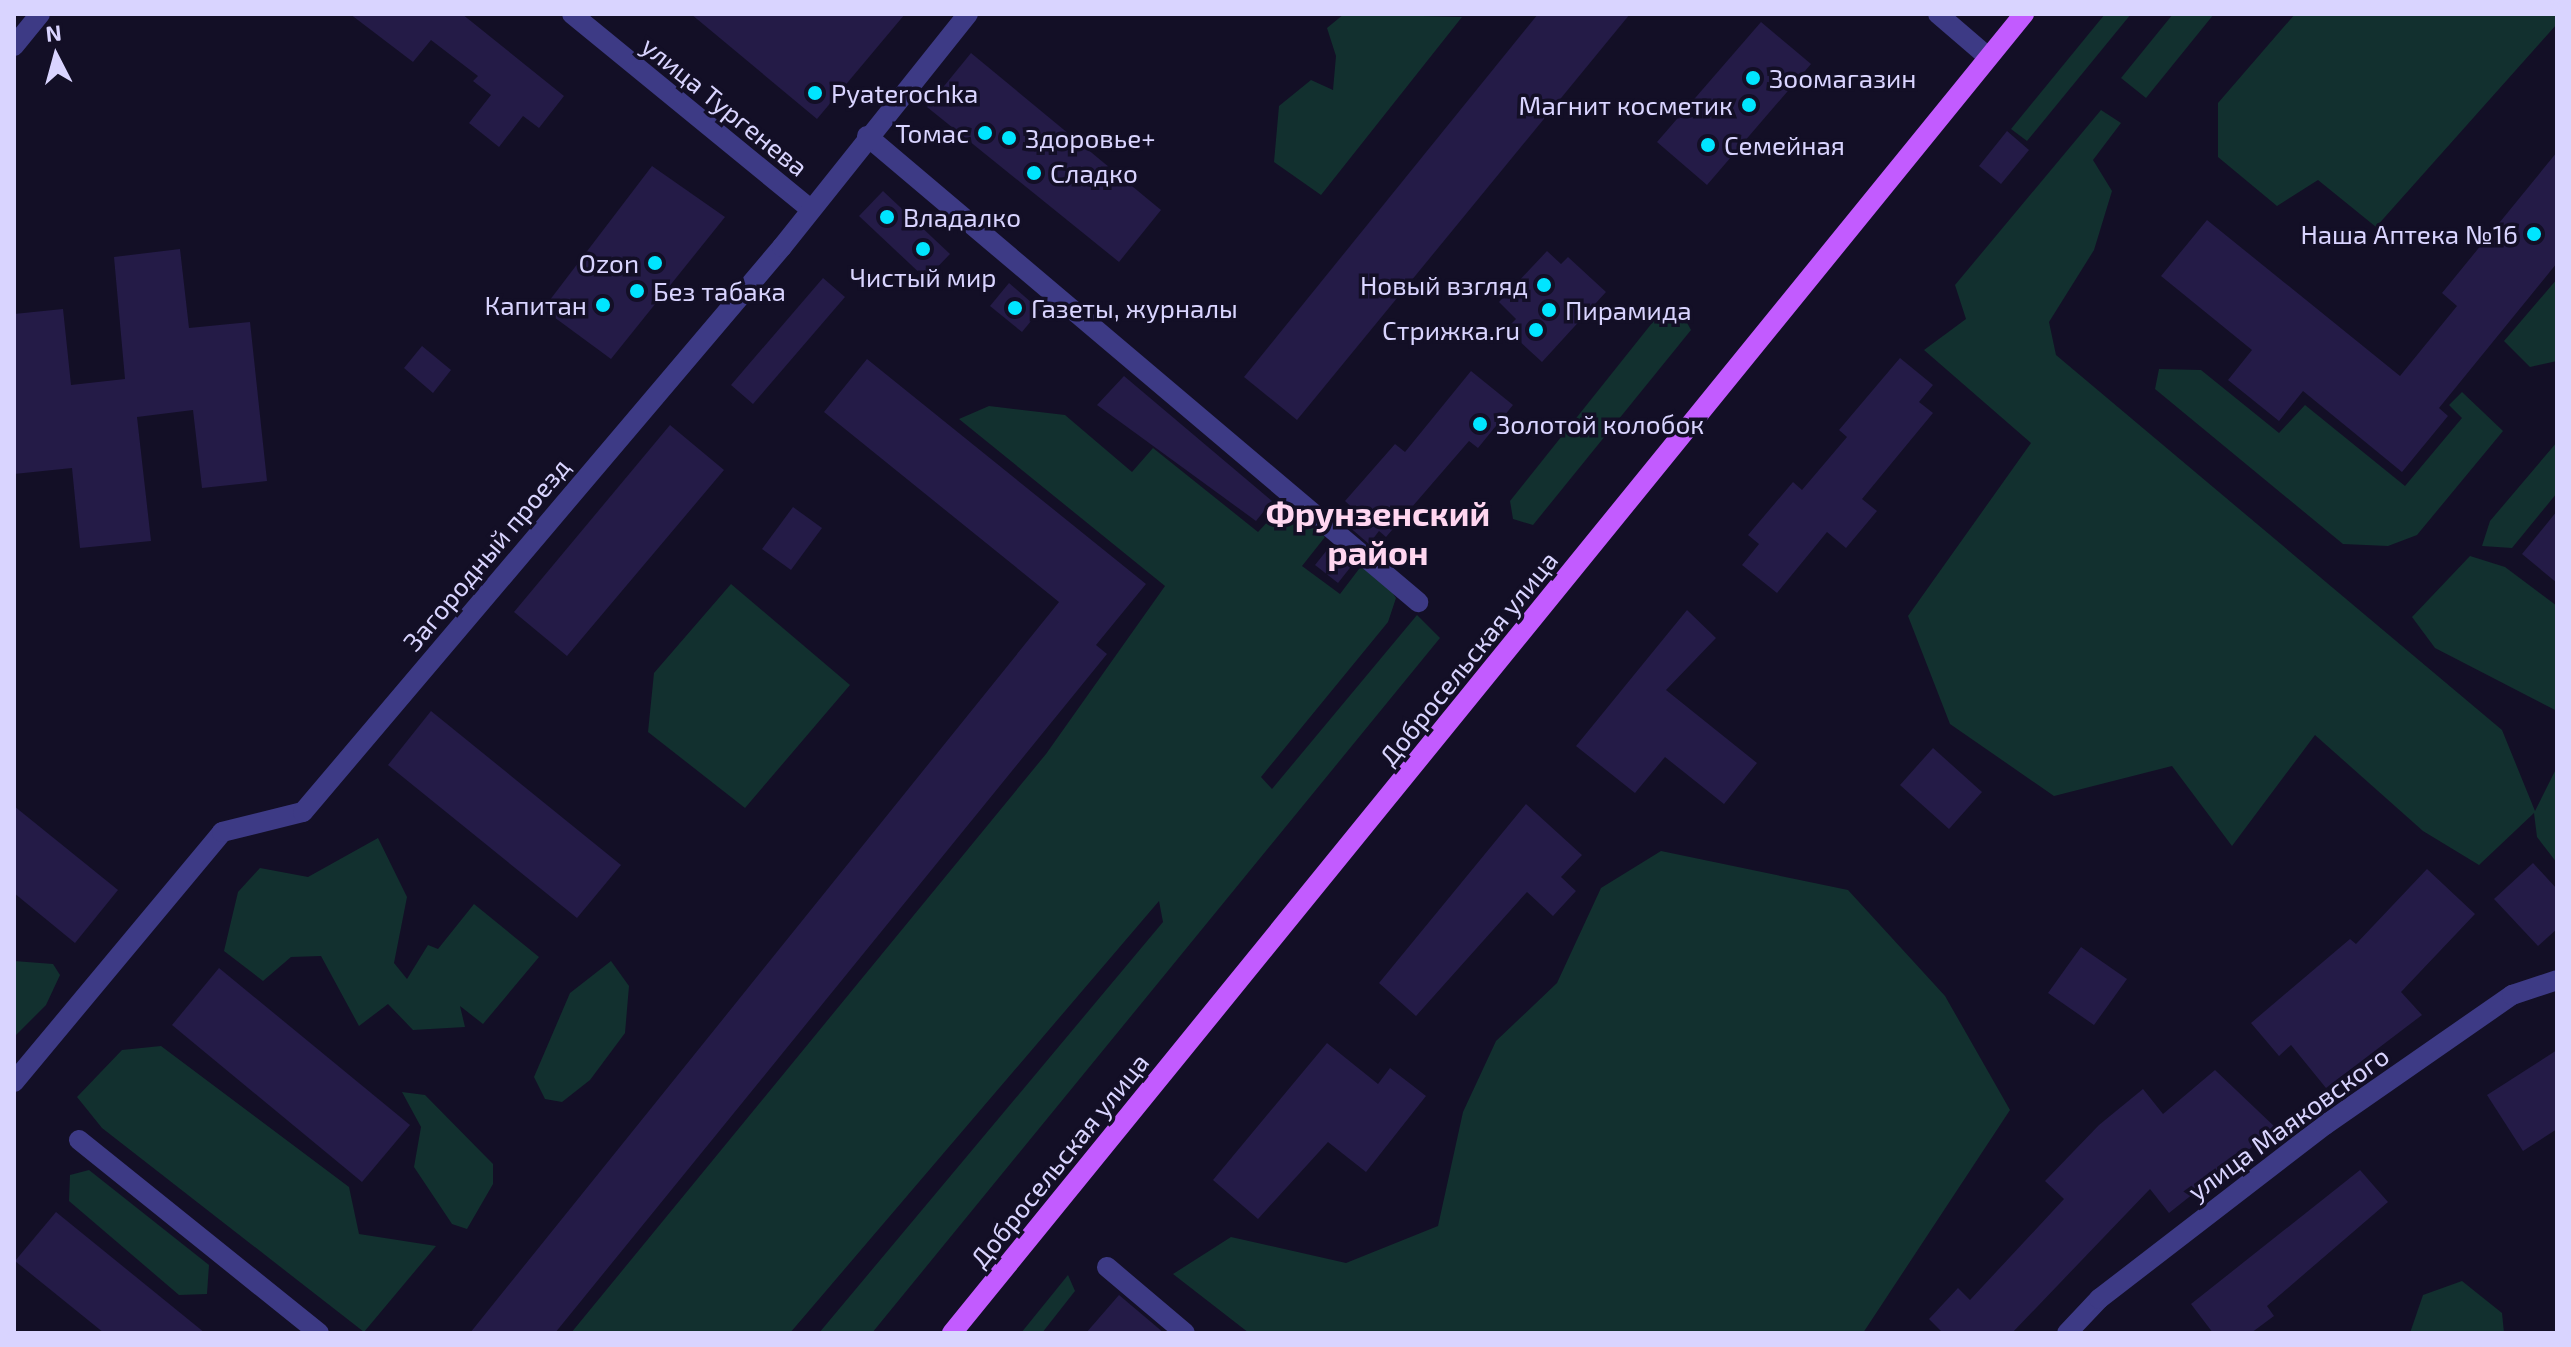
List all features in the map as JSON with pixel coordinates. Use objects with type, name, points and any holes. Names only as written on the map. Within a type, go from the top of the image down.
[{"type":"main road","name":"Добросельская улица","points":[[952,1333],[2024,14]]},
{"type":"street","points":[[14,46],[40,14]]},
{"type":"street","name":"улица Тургенева","points":[[572,14],[809,208]]},
{"type":"street","name":"Загородный проезд","points":[[14,1082],[222,832],[303,812],[968,14]]},
{"type":"street","points":[[1938,14],[1988,57]]},
{"type":"street","points":[[867,136],[1183,398],[1418,602]]},
{"type":"street","name":"улица Маяковского","points":[[2067,1333],[2099,1299],[2325,1125],[2512,995],[2557,980]]},
{"type":"street","points":[[79,1140],[319,1333]]},
{"type":"street","points":[[1107,1267],[1185,1333]]},
{"type":"green space","points":[[1344,14],[1462,17],[1321,195],[1274,162],[1279,106],[1311,80],[1333,90],[1336,56],[1327,28]]},
{"type":"green space","points":[[2105,14],[2131,14],[2027,141],[2011,129]]},
{"type":"green space","points":[[2173,14],[2214,14],[2146,98],[2121,78]]},
{"type":"green space","points":[[2295,14],[2557,14],[2557,24],[2376,227],[2318,180],[2277,206],[2218,157],[2218,103]]},
{"type":"green space","points":[[2101,110],[2121,123],[2093,160],[2112,191],[2094,250],[2049,322],[2056,355],[2502,730],[2535,811],[2557,767],[2557,863],[2537,837],[2534,813],[2479,865],[2423,831],[2315,735],[2232,846],[2172,766],[2054,796],[1950,724],[1908,616],[2031,443],[1924,350],[1966,319],[1955,285]]},
{"type":"green space","points":[[2557,279],[2557,361],[2530,367],[2504,341]]},
{"type":"green space","points":[[1680,310],[1691,330],[1533,525],[1513,519],[1510,501],[1660,313]]},
{"type":"green space","points":[[2159,369],[2201,370],[2279,433],[2305,405],[2405,486],[2462,418],[2449,405],[2462,392],[2503,431],[2417,535],[2388,546],[2343,544],[2155,389]]},
{"type":"green space","points":[[989,406],[1065,415],[1132,472],[1153,448],[1258,532],[1284,504],[1325,537],[1302,566],[1340,594],[1362,565],[1385,582],[1396,598],[1388,622],[1261,777],[1272,789],[1417,615],[1440,638],[872,1333],[819,1333],[1163,922],[1159,901],[790,1333],[571,1333],[1046,754],[1165,586],[959,419]]},
{"type":"green space","points":[[2557,442],[2557,493],[2512,548],[2482,546],[2490,521]]},
{"type":"green space","points":[[2470,556],[2505,567],[2557,606],[2557,711],[2435,648],[2412,617]]},
{"type":"green space","points":[[731,584],[850,685],[745,808],[648,732],[654,673]]},
{"type":"green space","points":[[378,838],[407,897],[394,963],[407,979],[428,945],[438,949],[474,904],[539,957],[483,1024],[460,1006],[465,1027],[413,1030],[388,1004],[359,1026],[321,956],[291,957],[263,981],[224,951],[238,892],[260,868],[308,877]]},
{"type":"green space","points":[[1661,851],[1848,890],[1945,996],[2010,1110],[1863,1333],[1249,1333],[1173,1274],[1231,1237],[1346,1263],[1438,1226],[1463,1112],[1496,1041],[1557,983],[1601,888]]},
{"type":"green space","points":[[14,961],[53,964],[60,975],[46,1005],[14,1037]]},
{"type":"green space","points":[[611,961],[629,986],[625,1033],[590,1080],[562,1102],[545,1099],[534,1077],[570,993]]},
{"type":"green space","points":[[161,1046],[349,1187],[359,1234],[436,1246],[364,1332],[102,1128],[77,1097],[122,1050]]},
{"type":"green space","points":[[402,1092],[425,1095],[493,1164],[493,1184],[467,1229],[452,1224],[414,1167],[421,1127]]},
{"type":"green space","points":[[89,1170],[209,1265],[207,1294],[179,1295],[69,1201],[70,1175]]},
{"type":"green space","points":[[1068,1275],[1075,1291],[1042,1333],[1021,1333]]},
{"type":"green space","points":[[2462,1281],[2502,1313],[2504,1333],[2410,1333],[2423,1295]]},
{"type":"building","points":[[350,14],[462,14],[564,96],[539,128],[523,116],[499,147],[469,123],[491,95],[473,81],[478,76],[431,40],[413,62]]},
{"type":"building","points":[[691,14],[905,14],[817,119]]},
{"type":"building","points":[[1538,14],[1630,14],[1297,420],[1244,377]]},
{"type":"building","points":[[1761,22],[1811,64],[1707,185],[1657,142]]},
{"type":"building","points":[[971,53],[1161,210],[1119,262],[927,107]]},
{"type":"building","points":[[2007,131],[2029,150],[2001,184],[1979,166]]},
{"type":"building","points":[[2557,152],[2557,263],[2439,408],[2448,416],[2402,472],[2303,391],[2279,421],[2228,380],[2252,350],[2161,276],[2207,220],[2400,376],[2457,306],[2442,293]]},
{"type":"building","points":[[652,166],[725,217],[611,359],[543,309]]},
{"type":"building","points":[[883,191],[950,254],[926,279],[859,216]]},
{"type":"building","points":[[180,249],[189,328],[250,322],[267,481],[202,488],[193,410],[137,417],[151,541],[80,548],[72,468],[14,474],[14,314],[63,309],[71,385],[125,379],[114,257]]},
{"type":"building","name":"Пирамида","points":[[1547,251],[1561,264],[1568,257],[1606,292],[1542,362],[1506,329],[1516,319],[1499,302]]},
{"type":"building","points":[[823,278],[845,297],[753,404],[731,385]]},
{"type":"building","name":"Газеты, журналы","points":[[1009,283],[1040,310],[1022,332],[990,306]]},
{"type":"building","points":[[422,346],[451,370],[433,393],[404,368]]},
{"type":"building","points":[[1900,358],[1933,385],[1919,402],[1933,413],[1862,499],[1877,511],[1846,548],[1827,532],[1777,593],[1742,565],[1759,544],[1748,535],[1793,482],[1802,490],[1847,437],[1839,430]]},
{"type":"building","points":[[867,359],[1146,584],[1096,645],[1107,654],[555,1333],[470,1333],[1059,602],[824,412]]},
{"type":"building","points":[[1471,371],[1513,405],[1478,448],[1469,441],[1386,537],[1379,531],[1369,544],[1347,525],[1357,512],[1345,501],[1395,444],[1405,452]]},
{"type":"building","points":[[1124,376],[1272,501],[1256,521],[1097,405]]},
{"type":"building","points":[[670,425],[724,470],[567,656],[514,612]]},
{"type":"building","points":[[793,507],[822,528],[791,570],[762,549]]},
{"type":"building","points":[[2557,511],[2557,583],[2522,554]]},
{"type":"building","points":[[1331,545],[1353,564],[1338,583],[1315,565]]},
{"type":"building","points":[[1687,610],[1716,638],[1666,690],[1757,763],[1724,804],[1665,757],[1635,793],[1576,746]]},
{"type":"building","points":[[431,711],[621,865],[577,918],[388,765]]},
{"type":"building","points":[[1933,748],[1982,792],[1949,829],[1900,785]]},
{"type":"building","points":[[1526,804],[1582,855],[1561,877],[1576,891],[1553,916],[1527,892],[1416,1016],[1379,983]]},
{"type":"building","points":[[14,806],[118,890],[75,943],[14,893]]},
{"type":"building","points":[[2533,863],[2557,889],[2557,929],[2538,946],[2494,899]]},
{"type":"building","points":[[2427,869],[2475,914],[2401,992],[2422,1015],[2326,1088],[2291,1045],[2279,1056],[2251,1023],[2350,939],[2356,944]]},
{"type":"building","points":[[2081,947],[2127,979],[2094,1025],[2048,993]]},
{"type":"building","points":[[219,968],[410,1125],[362,1182],[172,1025]]},
{"type":"building","points":[[1327,1043],[1378,1084],[1390,1068],[1426,1096],[1366,1172],[1328,1142],[1258,1219],[1213,1180]]},
{"type":"building","points":[[2557,1050],[2557,1129],[2523,1151],[2487,1095]]},
{"type":"building","points":[[2215,1070],[2276,1128],[2169,1213],[2150,1189],[2012,1333],[1943,1333],[1929,1319],[1958,1288],[1970,1300],[2064,1199],[2045,1181],[2099,1125],[2143,1089],[2163,1114]]},
{"type":"building","points":[[2360,1170],[2388,1202],[2267,1306],[2274,1316],[2251,1333],[2213,1333],[2191,1304]]},
{"type":"building","points":[[56,1212],[205,1333],[104,1333],[15,1261]]},
{"type":"building","points":[[1119,1295],[1164,1333],[1086,1333]]},
{"type":"place","name":"Зоомагазин","points":[[1753,78]]},
{"type":"place","name":"Pyaterochka","points":[[815,93]]},
{"type":"place","name":"Магнит косметик","points":[[1749,105]]},
{"type":"place","name":"Томас","points":[[985,133]]},
{"type":"place","name":"Здоровье+","points":[[1009,138]]},
{"type":"place","name":"Семейная","points":[[1708,145]]},
{"type":"place","name":"Сладко","points":[[1034,173]]},
{"type":"place","name":"Владалко","points":[[887,217]]},
{"type":"place","name":"Наша Аптека №16","points":[[2534,234]]},
{"type":"place","name":"Чистый мир","points":[[923,249]]},
{"type":"place","name":"Ozon","points":[[655,263]]},
{"type":"place","name":"Новый взгляд","points":[[1544,285]]},
{"type":"place","name":"Без табака","points":[[637,291]]},
{"type":"place","name":"Капитан","points":[[603,305]]},
{"type":"place","name":"Газеты, журналы","points":[[1015,308]]},
{"type":"place","name":"Пирамида","points":[[1549,310]]},
{"type":"place","name":"Стрижка.ru","points":[[1536,330]]},
{"type":"place","name":"Золотой колобок","points":[[1480,424]]},
{"type":"district","name":"Фрунзенский район","points":[[1378,532]]}]
